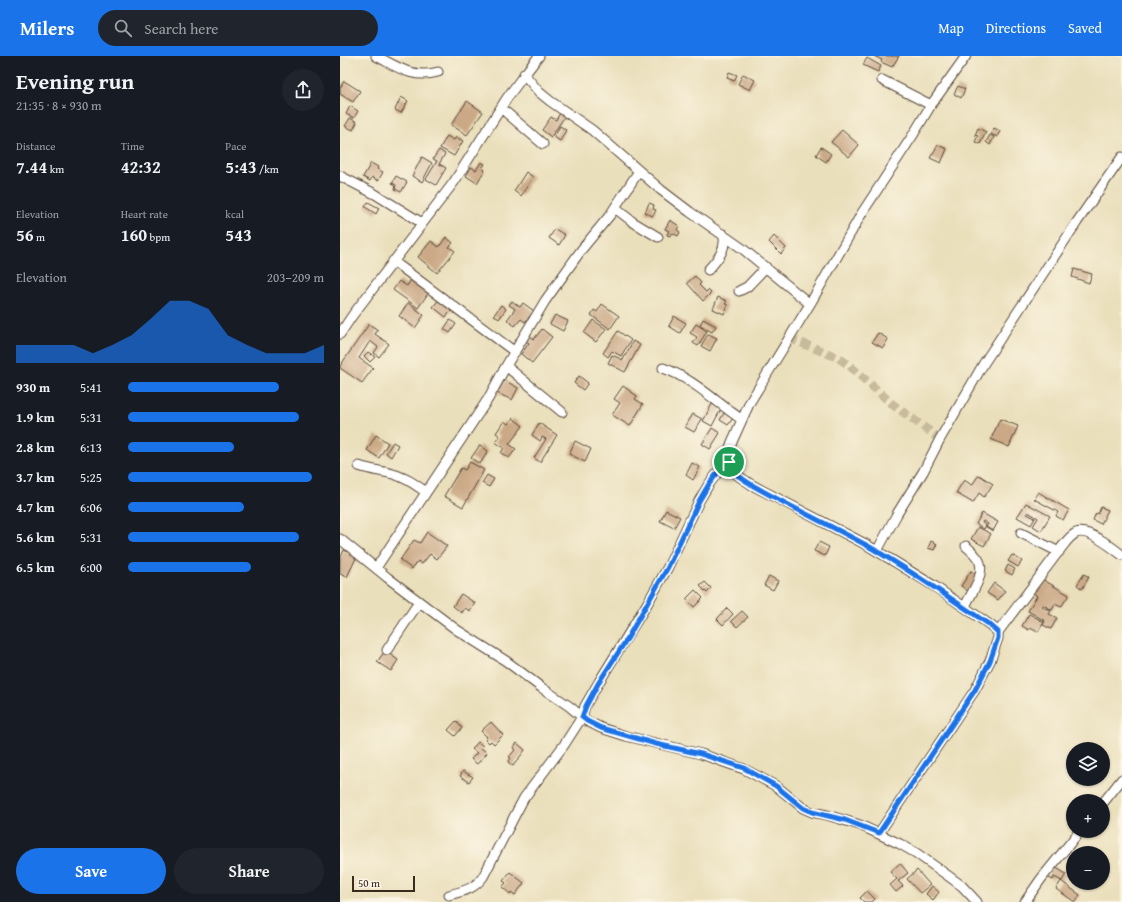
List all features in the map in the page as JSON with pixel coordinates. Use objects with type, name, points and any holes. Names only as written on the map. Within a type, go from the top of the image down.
[{"type":"street","points":[[376,56],[416,74],[428,75],[438,72]]},
{"type":"street","points":[[340,334],[454,182],[501,108],[524,74],[539,56]]},
{"type":"street","points":[[966,56],[932,105],[862,213],[810,304],[750,402],[741,419],[728,453],[729,462],[737,475],[752,485],[877,551],[934,586],[998,632]]},
{"type":"street","points":[[524,74],[539,92],[592,130],[639,171],[690,212],[723,234],[766,267],[810,304]]},
{"type":"street","points":[[882,80],[932,105]]},
{"type":"street","points":[[501,108],[543,144]]},
{"type":"street","points":[[877,551],[984,363],[1077,222],[1122,157]]},
{"type":"street","points":[[376,568],[488,399],[506,366],[563,275],[615,208],[639,171]]},
{"type":"street","points":[[340,176],[375,194],[422,223]]},
{"type":"street","points":[[615,208],[633,222],[658,237]]},
{"type":"street","points":[[708,270],[717,261],[723,250],[723,234]]},
{"type":"street","points":[[393,262],[515,352]]},
{"type":"street","points":[[738,291],[747,287],[766,267]]},
{"type":"street","points":[[506,366],[562,412]]},
{"type":"street","points":[[663,368],[672,371],[687,380],[741,419]]},
{"type":"street","points":[[449,895],[470,889],[483,877],[524,798],[561,751],[582,717],[586,706],[599,682],[627,639],[668,567],[699,501],[709,484],[719,471],[729,462]]},
{"type":"street","points":[[359,466],[395,474],[412,482],[426,492]]},
{"type":"street","points":[[879,833],[975,690],[990,661],[998,638],[998,632],[1070,537],[1081,532],[1097,538],[1122,554]]},
{"type":"street","points":[[1021,533],[1059,552]]},
{"type":"street","points":[[340,539],[419,602],[457,630],[506,661],[587,721],[601,728],[656,744],[701,754],[744,768],[776,786],[803,808],[812,812],[845,820],[879,833],[911,850],[936,866],[962,886],[977,902]]},
{"type":"street","points":[[965,607],[979,578],[981,568],[980,562],[966,546]]},
{"type":"street","points":[[387,650],[419,602]]},
{"type":"street","points":[[1110,794],[1122,779]]},
{"type":"street","points":[[1025,902],[1041,879],[1074,838]]},
{"type":"building","points":[[874,56],[899,56],[892,67],[881,62],[882,60]]},
{"type":"building","points":[[867,58],[881,66],[878,72],[863,65]]},
{"type":"building","points":[[729,72],[737,75],[734,81],[727,78]]},
{"type":"building","points":[[743,74],[755,80],[750,90],[738,84]]},
{"type":"building","points":[[344,81],[360,91],[353,102],[340,94],[340,88]]},
{"type":"building","points":[[958,86],[965,89],[961,98],[954,94]]},
{"type":"building","points":[[401,97],[408,101],[401,113],[395,110]]},
{"type":"building","points":[[467,101],[483,112],[467,135],[451,125]]},
{"type":"building","points":[[350,106],[358,111],[354,118],[346,114]]},
{"type":"building","points":[[560,113],[565,116],[551,137],[542,130],[551,117],[556,120]]},
{"type":"building","points":[[350,118],[357,122],[353,130],[345,126]]},
{"type":"building","points":[[560,126],[566,130],[560,141],[554,137]]},
{"type":"building","points":[[978,128],[986,132],[980,144],[975,142],[978,136],[975,135]]},
{"type":"building","points":[[994,128],[1000,131],[997,137],[991,134]]},
{"type":"building","points":[[842,130],[859,145],[849,157],[831,142]]},
{"type":"building","points":[[990,135],[994,137],[990,145],[986,142]]},
{"type":"building","points":[[447,136],[454,140],[456,137],[463,141],[454,156],[440,148]]},
{"type":"building","points":[[938,145],[947,149],[941,163],[930,158]]},
{"type":"building","points":[[821,147],[831,154],[826,162],[816,155]]},
{"type":"building","points":[[439,150],[445,154],[439,164],[446,168],[436,185],[426,179],[437,161],[433,159]]},
{"type":"building","points":[[422,157],[432,163],[422,182],[412,176]]},
{"type":"building","points":[[481,162],[485,164],[482,168],[485,170],[477,183],[466,176],[471,167],[476,170]]},
{"type":"building","points":[[371,163],[383,172],[378,181],[372,177],[370,181],[363,177]]},
{"type":"building","points":[[526,172],[533,177],[521,196],[514,191]]},
{"type":"building","points":[[396,176],[407,182],[401,192],[395,189],[396,185],[392,183]]},
{"type":"building","points":[[368,202],[379,208],[376,214],[365,207]]},
{"type":"building","points":[[649,203],[654,205],[653,209],[656,210],[653,216],[645,213]]},
{"type":"building","points":[[670,220],[679,226],[677,230],[680,232],[678,236],[672,233],[670,236],[667,235],[669,231],[665,229]]},
{"type":"building","points":[[555,229],[565,235],[559,245],[549,238]]},
{"type":"building","points":[[774,236],[786,248],[781,254],[769,242]]},
{"type":"building","points":[[446,237],[453,243],[449,247],[455,251],[437,273],[418,257],[431,241],[439,247]]},
{"type":"building","points":[[1074,269],[1092,274],[1089,283],[1072,277]]},
{"type":"building","points":[[413,276],[431,289],[418,308],[393,290],[399,281],[407,286]]},
{"type":"building","points":[[695,276],[701,283],[699,285],[706,292],[708,290],[711,293],[703,301],[687,283]]},
{"type":"building","points":[[718,297],[727,301],[725,304],[728,305],[724,314],[713,309]]},
{"type":"building","points":[[440,298],[453,308],[446,317],[433,307]]},
{"type":"building","points":[[512,301],[520,307],[523,303],[534,311],[525,322],[521,319],[515,326],[507,320],[515,309],[509,305]]},
{"type":"building","points":[[408,303],[424,315],[415,328],[399,316]]},
{"type":"building","points":[[602,304],[619,316],[610,329],[591,315],[594,310],[597,312]]},
{"type":"building","points":[[501,305],[506,309],[499,319],[494,315]]},
{"type":"building","points":[[555,315],[568,321],[563,331],[550,324]]},
{"type":"building","points":[[674,316],[686,323],[680,333],[669,326]]},
{"type":"building","points":[[703,319],[716,326],[712,332],[700,325]]},
{"type":"building","points":[[450,320],[456,324],[450,333],[444,329]]},
{"type":"building","points":[[593,320],[606,329],[596,342],[584,333]]},
{"type":"building","points":[[369,324],[378,330],[375,334],[389,344],[379,357],[374,353],[378,347],[370,341],[359,358],[373,368],[362,383],[340,368],[340,366]]},
{"type":"building","points":[[696,324],[707,331],[698,346],[693,343],[697,337],[690,333]]},
{"type":"building","points":[[542,329],[552,337],[532,363],[521,354],[529,343],[524,340],[528,334],[534,339]]},
{"type":"building","points":[[618,331],[631,340],[621,356],[612,351],[608,357],[603,353]]},
{"type":"building","points":[[878,333],[888,339],[883,348],[872,342]]},
{"type":"building","points":[[708,334],[717,338],[710,351],[701,346]]},
{"type":"building","points":[[633,341],[640,345],[625,372],[608,363],[612,355],[623,360]]},
{"type":"building","points":[[368,352],[375,357],[370,362],[364,356]]},
{"type":"building","points":[[579,376],[588,383],[583,390],[574,383]]},
{"type":"building","points":[[504,380],[518,388],[512,400],[497,393]]},
{"type":"building","points":[[623,386],[637,396],[635,399],[643,404],[630,426],[612,415],[620,403],[614,399]]},
{"type":"building","points":[[712,404],[721,409],[712,426],[703,421]]},
{"type":"building","points":[[724,413],[733,418],[728,425],[720,420]]},
{"type":"building","points":[[693,414],[702,419],[694,432],[685,427]]},
{"type":"building","points":[[513,418],[523,426],[509,444],[516,449],[509,458],[501,453],[504,448],[495,442],[500,436],[496,433],[504,421],[508,424]]},
{"type":"building","points":[[1000,419],[1018,426],[1009,447],[991,439]]},
{"type":"building","points":[[539,423],[557,435],[540,462],[534,458],[546,439],[542,437],[540,441],[532,435]]},
{"type":"building","points":[[712,428],[720,433],[710,449],[702,444]]},
{"type":"building","points":[[376,435],[388,443],[379,458],[367,450]]},
{"type":"building","points":[[575,441],[591,449],[585,462],[569,454]]},
{"type":"building","points":[[393,442],[398,445],[391,457],[386,453]]},
{"type":"building","points":[[480,445],[488,451],[480,464],[471,458]]},
{"type":"building","points":[[470,462],[484,470],[463,507],[444,496],[461,468],[465,470]]},
{"type":"building","points":[[692,463],[700,467],[693,480],[686,475]]},
{"type":"building","points":[[487,475],[494,479],[489,487],[482,483]]},
{"type":"building","points":[[979,475],[993,484],[984,497],[979,493],[973,503],[956,493],[964,480],[972,485]]},
{"type":"building","points":[[1038,492],[1069,510],[1063,520],[1056,516],[1058,512],[1034,499]]},
{"type":"building","points":[[1026,503],[1050,516],[1041,531],[1033,526],[1038,518],[1028,512],[1027,514],[1035,518],[1031,525],[1017,517]]},
{"type":"building","points":[[1101,507],[1108,510],[1101,524],[1093,520]]},
{"type":"building","points":[[666,510],[680,517],[674,528],[660,521]]},
{"type":"building","points":[[982,513],[998,522],[993,531],[986,527],[988,524],[983,521],[982,523],[986,525],[984,529],[976,524]]},
{"type":"building","points":[[978,527],[991,534],[984,546],[971,539]]},
{"type":"building","points":[[427,532],[447,546],[437,559],[430,554],[422,564],[418,561],[412,569],[400,560],[414,540],[420,543]]},
{"type":"building","points":[[931,541],[937,544],[934,550],[928,548]]},
{"type":"building","points":[[819,542],[829,547],[825,556],[814,551]]},
{"type":"building","points":[[344,550],[357,556],[347,577],[340,574],[340,559]]},
{"type":"building","points":[[1012,555],[1022,561],[1018,567],[1008,561]]},
{"type":"building","points":[[1008,565],[1015,569],[1012,575],[1005,571]]},
{"type":"building","points":[[971,571],[979,577],[968,591],[961,586]]},
{"type":"building","points":[[1084,574],[1089,577],[1082,589],[1077,585]]},
{"type":"building","points":[[769,576],[778,581],[773,590],[764,585]]},
{"type":"building","points":[[1042,579],[1069,595],[1061,607],[1055,604],[1052,610],[1043,605],[1042,607],[1051,611],[1049,614],[1057,618],[1051,629],[1043,625],[1045,621],[1028,611],[1037,596],[1033,593]]},
{"type":"building","points":[[705,582],[711,588],[707,593],[700,586]]},
{"type":"building","points":[[994,583],[1005,591],[998,600],[987,593]]},
{"type":"building","points":[[695,590],[703,598],[694,607],[686,599]]},
{"type":"building","points":[[461,594],[475,603],[470,611],[465,608],[462,613],[453,606]]},
{"type":"building","points":[[727,608],[733,614],[723,625],[717,619]]},
{"type":"building","points":[[742,611],[748,617],[737,627],[731,621]]},
{"type":"building","points":[[1029,614],[1044,622],[1038,632],[1030,628],[1029,630],[1022,626]]},
{"type":"building","points":[[385,651],[398,660],[391,671],[377,662]]},
{"type":"building","points":[[456,721],[462,728],[455,736],[448,730]]},
{"type":"building","points":[[491,722],[503,735],[494,744],[491,741],[489,743],[485,739],[487,737],[481,731]]},
{"type":"building","points":[[478,742],[483,746],[481,748],[487,753],[477,764],[471,759],[477,753],[472,749]]},
{"type":"building","points":[[517,743],[525,750],[513,766],[508,762],[511,758],[509,757],[515,750],[513,748]]},
{"type":"building","points":[[463,771],[473,777],[469,782],[460,776]]},
{"type":"building","points":[[900,863],[908,873],[898,881],[903,886],[896,892],[890,885],[897,879],[890,872]]},
{"type":"building","points":[[1053,866],[1066,874],[1062,881],[1054,877],[1053,880],[1047,877]]},
{"type":"building","points":[[917,870],[930,885],[920,893],[907,879]]},
{"type":"building","points":[[510,872],[524,883],[515,895],[511,892],[510,894],[502,887],[506,883],[503,881]]},
{"type":"building","points":[[1061,881],[1066,885],[1066,890],[1073,890],[1080,895],[1075,902],[1056,889]]},
{"type":"building","points":[[932,886],[939,892],[933,900],[926,894]]},
{"type":"building","points":[[867,891],[875,899],[872,902],[864,902],[860,898]]},
{"type":"tunnel","points":[[789,338],[839,358],[892,404],[940,439]]},
{"type":"route","points":[[729,462],[732,470],[752,485],[867,545],[934,586],[998,632],[998,638],[990,661],[975,690],[911,783],[879,833],[845,820],[812,812],[803,808],[776,786],[744,768],[701,754],[626,736],[601,728],[582,717],[586,706],[599,682],[627,639],[637,619],[668,567],[699,501],[709,484],[719,471],[729,462]]}]
